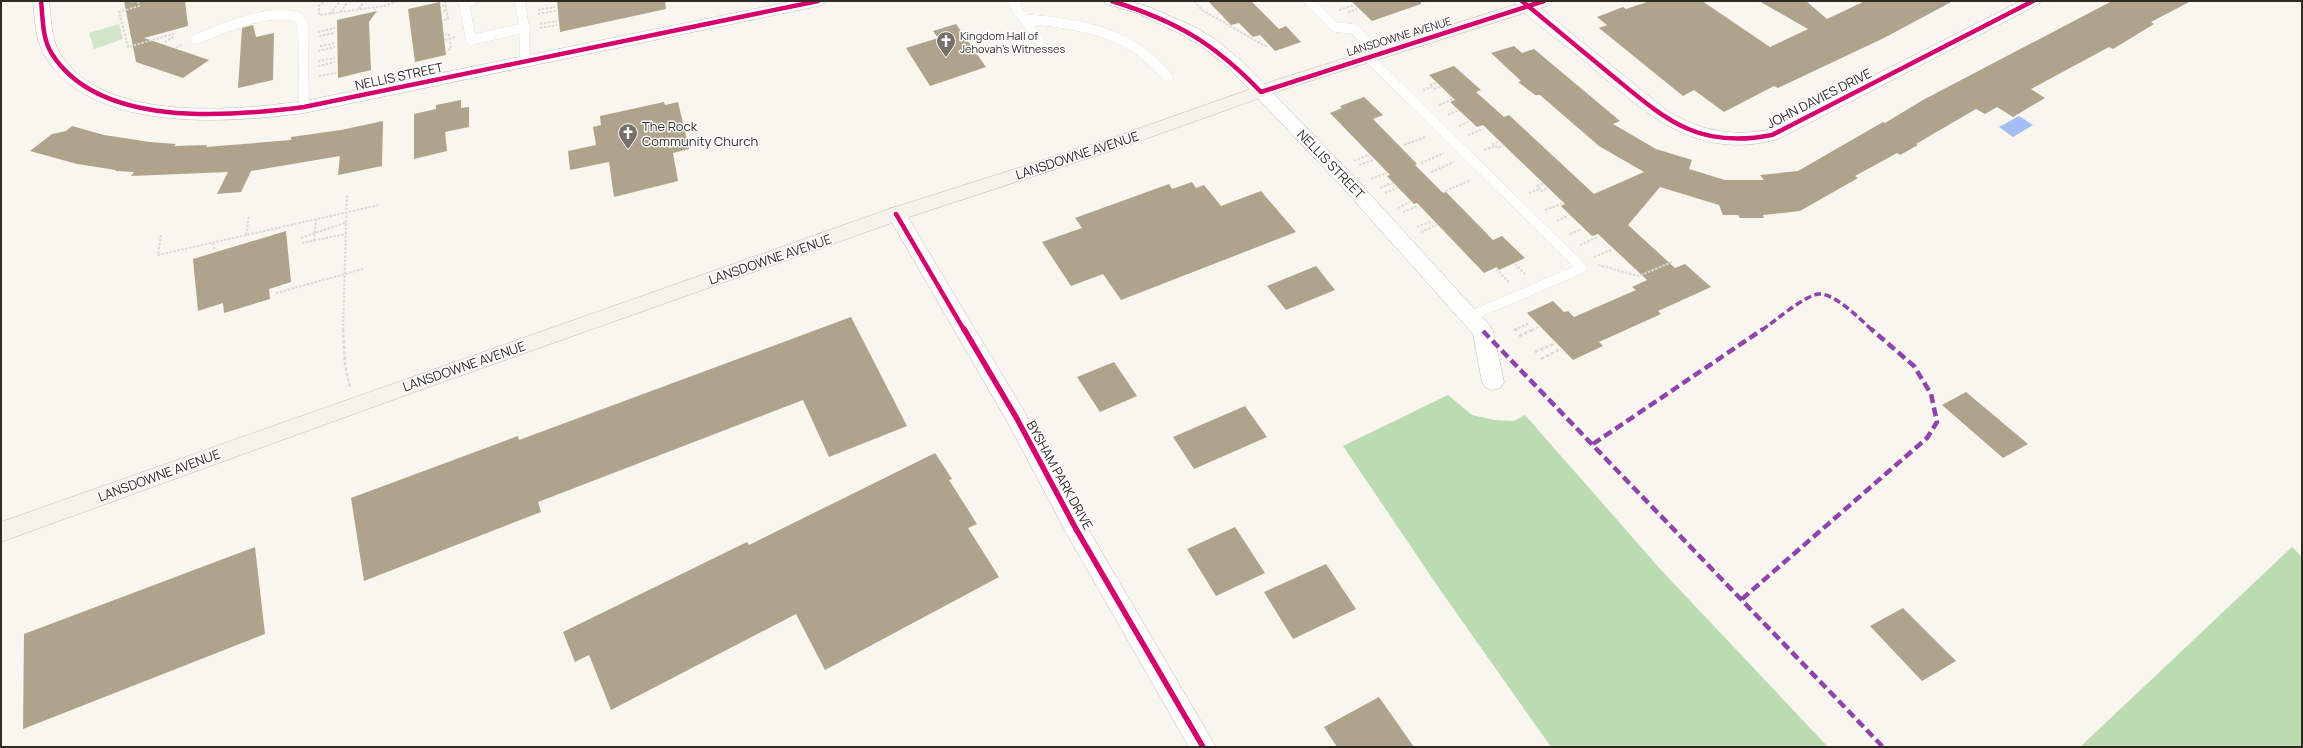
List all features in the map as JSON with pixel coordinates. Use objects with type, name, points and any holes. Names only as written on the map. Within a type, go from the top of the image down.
[{"type":"main road","name":"LANSDOWNE AVENUE","points":[[1,532],[354,405],[896,214],[1116,143],[1261,92],[1531,3]]},
{"type":"street","name":"NELLIS STREET","points":[[41,1],[44,28],[52,54],[69,76],[96,93],[136,106],[190,114],[256,114],[304,107],[818,1]]},
{"type":"street","name":"JOHN DAVIES DRIVE","points":[[1531,3],[1652,107],[1678,126],[1716,139],[1748,140],[1772,135],[2033,1]]},
{"type":"street","name":"NELLIS STREET","points":[[1122,2],[1164,19],[1209,43],[1236,65],[1350,184],[1471,316],[1483,331],[1493,382]]},
{"type":"street","name":"BYSHAM PARK DRIVE","points":[[896,214],[1012,411],[1076,529],[1203,747]]},
{"type":"lane","points":[[471,1],[464,3],[471,40],[524,28]]},
{"type":"lane","points":[[520,1],[524,28],[525,61]]},
{"type":"lane","points":[[1015,1],[1016,6],[1024,19],[1044,48]]},
{"type":"lane","points":[[1309,1],[1335,27],[1354,29],[1372,55],[1442,130],[1582,268],[1471,316]]},
{"type":"lane","points":[[196,39],[272,15],[293,14],[298,17],[303,26],[304,107]]},
{"type":"lane","points":[[1024,19],[1055,21],[1090,29],[1132,45],[1168,77]]},
{"type":"path","points":[[138,1],[139,6],[119,12],[128,47],[174,34],[174,36],[164,43]]},
{"type":"path","points":[[323,2],[318,6],[319,15],[368,8],[399,1]]},
{"type":"path","points":[[444,20],[448,19],[445,1]]},
{"type":"path","points":[[1194,1],[1203,9],[1238,31],[1246,33],[1265,46],[1268,45]]},
{"type":"path","points":[[330,14],[339,2]]},
{"type":"path","points":[[339,12],[347,3]]},
{"type":"path","points":[[359,9],[363,4]]},
{"type":"path","points":[[368,8],[371,4]]},
{"type":"path","points":[[442,11],[447,10]]},
{"type":"path","points":[[1217,18],[1222,17]]},
{"type":"path","points":[[1238,31],[1243,29]]},
{"type":"path","points":[[445,35],[449,34],[450,38],[451,49],[447,50]]},
{"type":"path","points":[[1260,43],[1265,42]]},
{"type":"path","points":[[1436,83],[1430,85],[1434,89],[1440,87]]},
{"type":"path","points":[[1404,145],[1442,130]]},
{"type":"path","points":[[1498,142],[1493,144],[1498,148],[1503,146]]},
{"type":"path","points":[[1421,163],[1459,147]]},
{"type":"path","points":[[1354,161],[1369,155]]},
{"type":"path","points":[[1431,172],[1468,156]]},
{"type":"path","points":[[1358,165],[1373,160]]},
{"type":"path","points":[[1372,179],[1387,173]]},
{"type":"path","points":[[1445,191],[1486,174]]},
{"type":"path","points":[[1380,188],[1393,183]]},
{"type":"path","points":[[1543,184],[1537,186],[1542,191],[1548,188]]},
{"type":"path","points":[[1385,193],[1396,188]]},
{"type":"path","points":[[347,195],[348,212],[342,340],[345,369],[354,405]]},
{"type":"path","points":[[1398,208],[1410,202]]},
{"type":"path","points":[[161,235],[158,256],[380,205]]},
{"type":"path","points":[[1403,212],[1418,206]]},
{"type":"path","points":[[246,235],[249,216]]},
{"type":"path","points":[[314,241],[316,220]]},
{"type":"path","points":[[1416,227],[1432,221]]},
{"type":"path","points":[[301,238],[347,222]]},
{"type":"path","points":[[1421,232],[1437,225]]},
{"type":"path","points":[[302,243],[346,234]]},
{"type":"path","points":[[213,243],[214,250]]},
{"type":"path","points":[[1592,262],[1595,265],[1639,276],[1672,262]]},
{"type":"path","points":[[276,293],[363,269]]},
{"type":"path","points":[[1514,330],[1529,323]]},
{"type":"path","points":[[1519,336],[1538,327]]},
{"type":"path","points":[[1535,352],[1554,344]]},
{"type":"path","points":[[1541,359],[1560,349]]},
{"type":"green space","points":[[119,24],[123,39],[94,49],[89,33]]},
{"type":"green space","points":[[1448,395],[1472,415],[1494,420],[1514,421],[1525,415],[1662,571],[1828,747],[1551,747],[1443,594],[1343,446]]},
{"type":"green space","points":[[2292,547],[2302,557],[2302,747],[2080,747]]},
{"type":"water","points":[[2019,116],[2033,125],[2013,137],[1999,127]]},
{"type":"building","points":[[124,1],[185,1],[188,26],[144,38],[209,60],[183,78],[136,62]]},
{"type":"building","points":[[557,1],[665,1],[666,9],[560,32]]},
{"type":"building","points":[[1208,1],[1251,1],[1279,29],[1286,26],[1301,42],[1275,51],[1260,35],[1253,37],[1239,23],[1231,25]]},
{"type":"building","points":[[1351,1],[1421,1],[1421,4],[1372,21]]},
{"type":"building","points":[[1650,1],[1702,1],[1770,47],[1808,29],[1759,1],[1806,1],[1827,19],[1865,1],[1953,1],[1884,38],[1778,88],[1774,86],[1724,112],[1694,90],[1683,96],[1599,28],[1607,25],[1597,17],[1623,7],[1626,9]]},
{"type":"building","points":[[2112,1],[2191,1],[2151,22],[2154,24],[2113,49],[2109,47],[2031,89],[2045,98],[2013,117],[1997,107],[1985,114],[1976,109],[1900,155],[1897,153],[1855,176],[1858,178],[1800,211],[1763,215],[1764,218],[1740,218],[1738,215],[1723,215],[1719,205],[1660,187],[1628,225],[1675,268],[1685,264],[1711,287],[1658,311],[1661,314],[1599,342],[1603,346],[1573,360],[1527,313],[1553,301],[1564,312],[1568,311],[1574,317],[1636,290],[1632,287],[1647,280],[1598,234],[1592,236],[1561,206],[1565,204],[1483,125],[1477,127],[1450,102],[1455,100],[1429,75],[1454,66],[1481,90],[1476,92],[1504,117],[1509,115],[1594,194],[1644,172],[1599,146],[1540,95],[1535,95],[1518,82],[1521,81],[1491,53],[1514,46],[1522,53],[1534,49],[1620,121],[1613,124],[1656,149],[1692,160],[1689,169],[1725,180],[1764,180],[1760,175],[1798,171],[1883,122],[1885,123],[1923,100]]},
{"type":"building","points":[[440,2],[446,55],[415,62],[408,9]]},
{"type":"building","points":[[377,11],[369,22],[371,70],[338,78],[337,20]]},
{"type":"building","name":"Kingdom Hall of Jehovah's Witnesses","points":[[956,24],[986,67],[930,86],[906,48],[938,38],[933,31]]},
{"type":"building","points":[[253,25],[256,37],[274,33],[273,80],[238,88],[242,28]]},
{"type":"building","points":[[1364,97],[1383,115],[1373,119],[1443,193],[1446,192],[1493,240],[1502,236],[1525,258],[1499,270],[1497,267],[1484,273],[1417,203],[1414,204],[1387,176],[1390,175],[1330,113],[1342,108],[1340,106]]},
{"type":"building","points":[[461,100],[461,108],[469,107],[469,127],[445,132],[447,151],[414,159],[414,114],[436,109],[436,105]]},
{"type":"building","name":"The Rock Community Church","points":[[664,102],[665,105],[678,102],[689,149],[673,153],[678,181],[614,197],[609,162],[570,170],[568,151],[596,145],[593,127],[601,125],[600,116]]},
{"type":"building","points":[[383,121],[382,166],[338,175],[340,156],[251,171],[241,192],[217,194],[228,172],[131,176],[134,172],[115,171],[116,170],[77,164],[30,151],[52,134],[66,131],[72,126],[104,135],[150,142],[176,144],[174,146],[207,145],[206,147],[291,140],[291,137],[341,130]]},
{"type":"building","points":[[1192,182],[1196,188],[1204,185],[1221,206],[1261,191],[1296,232],[1121,300],[1103,274],[1071,286],[1042,242],[1082,228],[1075,218],[1169,184],[1172,189]]},
{"type":"building","points":[[286,231],[291,282],[269,289],[270,299],[224,313],[223,303],[198,311],[193,259]]},
{"type":"building","points":[[1316,266],[1335,290],[1286,310],[1267,286]]},
{"type":"building","points":[[851,317],[907,426],[829,457],[803,400],[538,502],[541,512],[364,581],[351,498],[518,436],[519,440]]},
{"type":"building","points":[[1114,362],[1137,396],[1100,412],[1077,377]]},
{"type":"building","points":[[1966,392],[2028,444],[2003,458],[1942,405]]},
{"type":"building","points":[[1245,406],[1267,437],[1194,469],[1173,437]]},
{"type":"building","points":[[935,453],[952,479],[949,480],[977,524],[968,528],[999,577],[825,670],[796,614],[611,710],[589,655],[575,662],[563,632],[747,542],[749,545]]},
{"type":"building","points":[[1235,527],[1265,573],[1216,596],[1187,549]]},
{"type":"building","points":[[255,547],[265,634],[23,729],[24,634]]},
{"type":"building","points":[[1326,564],[1356,609],[1293,639],[1264,592]]},
{"type":"building","points":[[1903,608],[1956,661],[1922,681],[1870,626]]},
{"type":"building","points":[[1379,697],[1414,747],[1337,747],[1324,727]]},
{"type":"marked path","points":[[1593,444],[1810,297],[1820,294],[1832,298],[1850,310],[1914,366],[1931,394],[1937,422],[1927,438],[1742,599]]},
{"type":"marked path","points":[[1483,331],[1883,747]]},
{"type":"cycle path","points":[[41,1],[44,28],[49,48],[70,77],[97,94],[130,105],[167,112],[205,114],[276,111],[304,107],[818,1]]},
{"type":"cycle path","points":[[1112,1],[1156,16],[1194,34],[1227,59],[1261,92],[1544,1]]},
{"type":"cycle path","points":[[1522,1],[1661,115],[1687,129],[1701,134],[1728,139],[1757,138],[1772,135],[2033,1]]},
{"type":"cycle path","points":[[896,214],[1016,417],[1076,529],[1203,747]]},
{"type":"place","name":"Kingdom Hall of Jehovah's Witnesses","points":[[946,58]]},
{"type":"place","name":"The Rock Community Church","points":[[628,150]]}]
